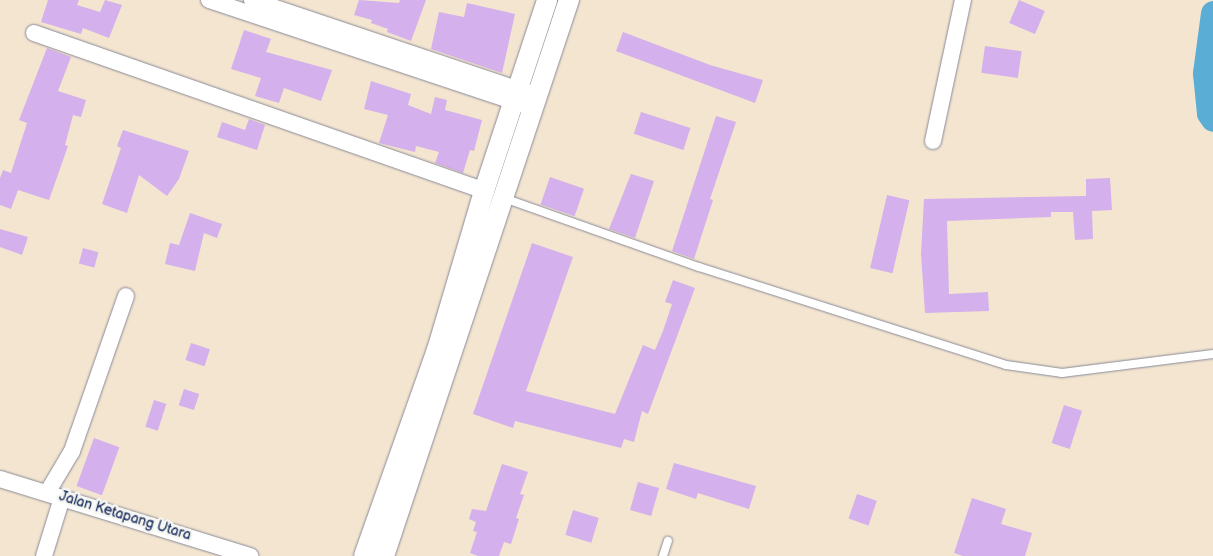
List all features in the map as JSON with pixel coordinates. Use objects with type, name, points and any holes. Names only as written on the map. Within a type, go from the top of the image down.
[{"type":"street","points":[[209,0],[535,102]]},
{"type":"street","points":[[252,0],[515,96]]},
{"type":"street","points":[[384,556],[445,353],[484,192],[547,0]]},
{"type":"street","points":[[364,556],[445,353],[504,198],[569,0]]},
{"type":"street","points":[[933,141],[963,0]]},
{"type":"street","points":[[34,32],[484,192]]},
{"type":"street","points":[[44,556],[55,496],[126,296]]},
{"type":"street","name":"Jalan Ketapang Utara","points":[[0,479],[250,556]]},
{"type":"lane","points":[[504,198],[699,267],[1006,365],[1062,373],[1213,354]]},
{"type":"lane","points":[[662,556],[668,541]]},
{"type":"building","points":[[48,0],[79,0],[77,5],[100,12],[105,0],[122,5],[109,38],[83,28],[81,34],[41,22]]},
{"type":"building","points":[[359,0],[399,3],[400,0],[426,0],[411,41],[387,32],[388,29],[371,23],[372,20],[354,15]]},
{"type":"building","points":[[1019,0],[1045,11],[1035,34],[1009,23]]},
{"type":"building","points":[[467,3],[515,14],[502,73],[431,49],[439,12],[464,17]]},
{"type":"building","points":[[244,30],[271,39],[266,52],[332,70],[321,101],[284,88],[279,103],[255,96],[261,78],[231,69]]},
{"type":"building","points":[[623,32],[710,65],[763,80],[755,103],[616,51]]},
{"type":"building","points":[[985,46],[1022,51],[1018,78],[981,73]]},
{"type":"building","points":[[47,48],[71,57],[58,91],[86,100],[81,117],[73,115],[65,145],[68,146],[49,200],[18,190],[11,209],[0,205],[0,178],[3,170],[11,173],[27,123],[19,120]]},
{"type":"building","points":[[371,81],[411,94],[408,105],[431,114],[435,97],[447,100],[445,110],[482,120],[474,151],[470,150],[463,173],[435,163],[439,152],[416,146],[415,152],[379,143],[388,115],[364,109]]},
{"type":"building","points":[[641,112],[690,128],[683,150],[634,134]]},
{"type":"building","points":[[716,116],[736,122],[710,199],[713,200],[694,259],[672,251]]},
{"type":"building","points":[[249,119],[265,125],[257,150],[217,137],[222,122],[245,130]]},
{"type":"building","points":[[123,130],[189,151],[179,179],[167,196],[139,175],[127,213],[102,204],[121,148],[117,146]]},
{"type":"building","points":[[631,174],[654,181],[635,238],[609,229]]},
{"type":"building","points":[[550,177],[584,189],[575,216],[541,204]]},
{"type":"building","points":[[1110,178],[1112,210],[1092,211],[1093,239],[1075,240],[1073,212],[1051,212],[1051,217],[947,221],[949,294],[988,292],[989,311],[925,313],[921,254],[924,199],[1086,196],[1086,179]]},
{"type":"building","points":[[887,195],[909,200],[893,273],[870,268]]},
{"type":"building","points":[[190,213],[222,224],[217,238],[204,233],[195,271],[165,264],[170,243],[179,245]]},
{"type":"building","points":[[0,229],[28,237],[22,255],[0,247]]},
{"type":"building","points":[[532,243],[573,257],[526,391],[615,414],[643,345],[655,350],[672,304],[665,302],[673,280],[695,288],[648,414],[642,411],[634,442],[624,439],[621,448],[515,421],[513,428],[473,414]]},
{"type":"building","points":[[83,248],[98,252],[94,268],[79,263]]},
{"type":"building","points":[[191,343],[210,349],[204,366],[185,360]]},
{"type":"building","points":[[184,389],[199,394],[194,410],[179,405]]},
{"type":"building","points":[[154,400],[166,404],[158,431],[145,427]]},
{"type":"building","points":[[1064,405],[1082,411],[1070,449],[1052,443]]},
{"type":"building","points":[[94,438],[119,447],[102,495],[77,486]]},
{"type":"building","points":[[674,463],[756,486],[749,509],[698,493],[696,499],[666,489]]},
{"type":"building","points":[[502,464],[528,472],[520,494],[524,495],[516,518],[519,519],[511,544],[504,542],[499,556],[478,556],[470,553],[477,532],[473,531],[476,522],[469,519],[472,509],[486,511]]},
{"type":"building","points":[[638,482],[659,488],[651,516],[630,510]]},
{"type":"building","points":[[857,494],[877,501],[868,525],[849,519]]},
{"type":"building","points":[[972,498],[1006,509],[1001,524],[1032,533],[1025,556],[963,556],[954,553]]},
{"type":"building","points":[[573,510],[599,518],[591,543],[565,535]]},
{"type":"waterway","points":[[1213,13],[1205,73],[1209,113],[1213,119]]}]
